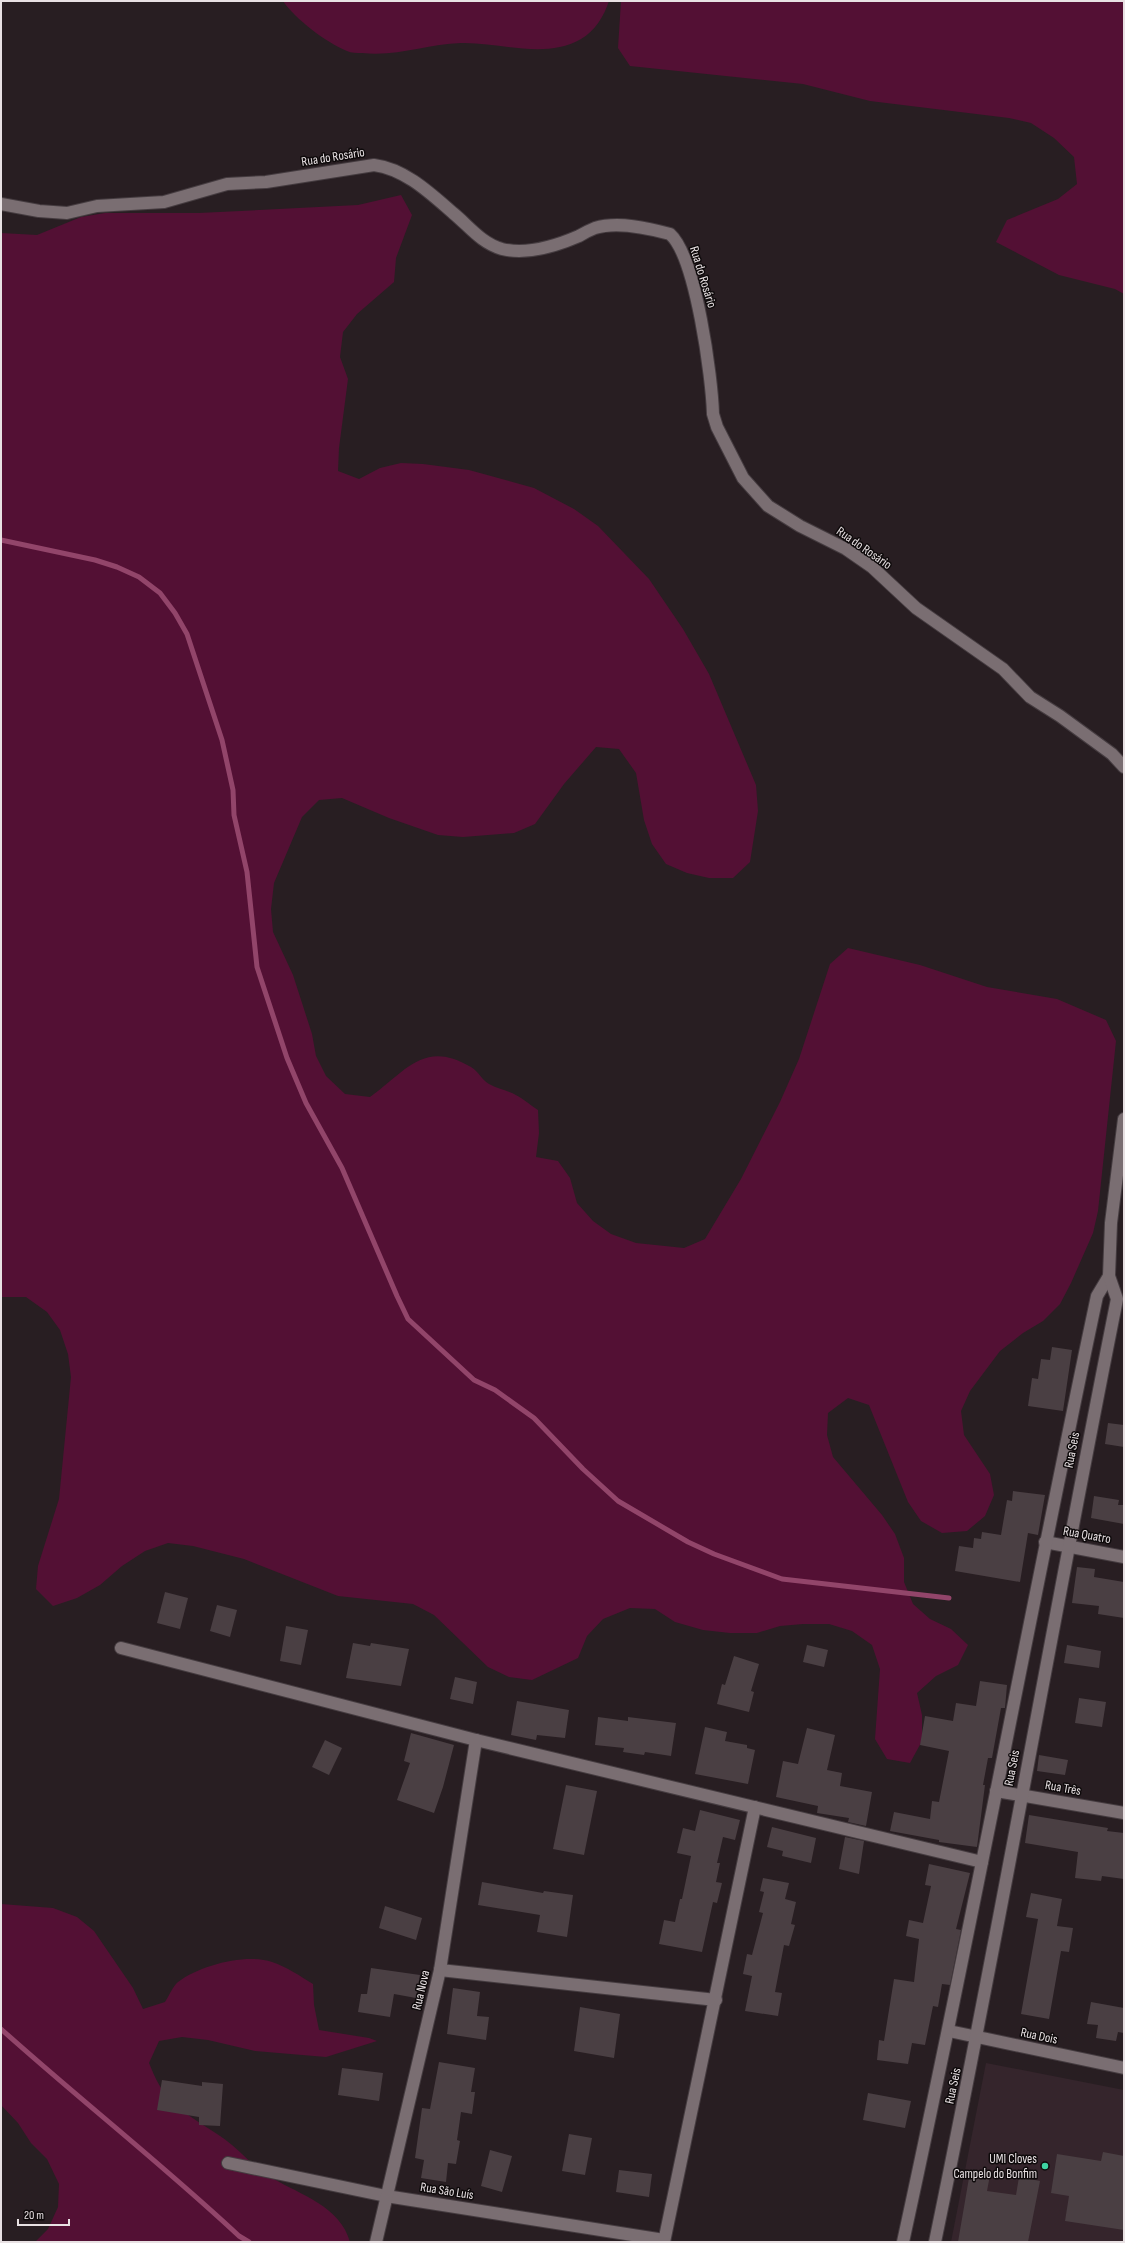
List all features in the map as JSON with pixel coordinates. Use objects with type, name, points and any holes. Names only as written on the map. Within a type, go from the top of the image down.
[{"type":"street","name":"Rua do Rosário","points":[[1,204],[39,211],[68,213],[97,206],[164,202],[227,184],[266,182],[374,165],[389,167],[401,172],[454,213],[485,242],[502,248],[519,250],[557,245],[595,228],[612,226],[631,226],[670,234],[680,246],[700,307],[713,414],[717,427],[743,478],[754,492],[784,516],[846,549],[872,567],[916,608],[1003,669],[1030,697],[1060,716],[1112,754],[1124,767]]},
{"type":"street","points":[[1120,1300],[1109,1276],[1111,1223],[1124,1119]]},
{"type":"street","points":[[903,2242],[949,2031],[1045,1542],[1097,1296],[1109,1276]]},
{"type":"street","points":[[1097,1296],[1120,1300]]},
{"type":"street","name":"Rua Seis","points":[[935,2242],[977,2038],[1067,1546],[1120,1300]]},
{"type":"street","name":"Rua Quatro","points":[[1045,1542],[1124,1557]]},
{"type":"street","points":[[121,1648],[476,1740],[982,1862]]},
{"type":"street","name":"Rua Nova","points":[[376,2242],[440,1970],[476,1740]]},
{"type":"street","name":"Rua Três","points":[[996,1791],[1021,1794],[1124,1813]]},
{"type":"street","points":[[664,2241],[716,2000],[755,1807]]},
{"type":"street","points":[[440,1970],[716,2000]]},
{"type":"street","name":"Rua Dois","points":[[949,2031],[1124,2068]]},
{"type":"street","name":"Rua São Luís","points":[[228,2164],[386,2196],[664,2241]]},
{"type":"shaded area","points":[[283,1],[609,1],[602,18],[591,32],[581,39],[567,45],[537,49],[461,43],[375,54],[350,52],[330,42],[303,23]]},
{"type":"shaded area","points":[[621,1],[1124,1],[1124,294],[1115,289],[1059,275],[996,242],[1007,220],[1058,199],[1077,184],[1074,157],[1054,138],[1031,123],[1009,118],[870,101],[803,84],[630,66],[618,48]]},
{"type":"shaded area","points":[[401,195],[412,215],[396,258],[394,282],[357,314],[343,332],[340,357],[348,379],[339,448],[338,471],[359,479],[380,468],[401,463],[423,464],[469,470],[534,488],[574,509],[598,526],[649,579],[683,629],[709,674],[756,785],[758,811],[750,862],[733,878],[709,878],[687,873],[666,864],[652,844],[644,820],[636,773],[619,749],[596,747],[564,784],[535,824],[514,833],[463,837],[438,835],[389,818],[342,798],[319,800],[302,817],[274,883],[271,909],[273,932],[293,975],[312,1034],[316,1056],[326,1076],[345,1094],[370,1097],[416,1062],[428,1057],[440,1056],[455,1059],[471,1067],[489,1084],[515,1095],[538,1110],[539,1133],[536,1157],[558,1161],[570,1178],[577,1203],[593,1221],[611,1234],[636,1243],[684,1248],[705,1239],[741,1179],[780,1102],[799,1059],[830,964],[848,948],[920,965],[987,987],[1057,999],[1106,1020],[1116,1041],[1098,1211],[1093,1233],[1060,1304],[1043,1321],[1023,1333],[1000,1351],[970,1391],[961,1411],[964,1435],[990,1474],[994,1495],[985,1516],[967,1531],[942,1533],[921,1521],[908,1502],[869,1405],[848,1398],[828,1413],[827,1435],[833,1457],[882,1515],[895,1534],[904,1558],[904,1582],[913,1604],[930,1619],[951,1629],[968,1645],[958,1665],[936,1676],[917,1693],[922,1715],[922,1741],[910,1763],[887,1759],[875,1739],[880,1669],[872,1645],[852,1631],[829,1624],[780,1626],[757,1633],[730,1633],[703,1630],[675,1622],[655,1609],[630,1608],[603,1619],[587,1636],[578,1658],[532,1680],[509,1677],[488,1667],[434,1615],[413,1604],[338,1596],[244,1559],[193,1546],[168,1543],[145,1551],[122,1566],[100,1585],[77,1598],[53,1606],[36,1589],[38,1566],[59,1499],[71,1377],[68,1354],[60,1330],[47,1312],[26,1297],[1,1297],[1,233],[37,235],[81,217],[105,213],[199,213],[358,205]]},
{"type":"shaded area","points":[[1,1904],[53,1908],[77,1917],[94,1931],[133,1988],[143,2009],[165,2002],[178,1982],[198,1970],[224,1962],[250,1959],[262,1960],[283,1966],[313,1984],[314,2005],[319,2030],[369,2038],[377,2041],[326,2057],[255,2051],[208,2040],[182,2037],[159,2041],[149,2063],[159,2085],[174,2104],[237,2149],[267,2175],[307,2196],[329,2210],[338,2219],[350,2242],[35,2242],[48,2229],[58,2207],[59,2184],[47,2159],[31,2143],[18,2123],[1,2105]]},
{"type":"shaded area","name":"UMI Cloves Campelo do Bonfim","points":[[986,2063],[1124,2090],[1124,2242],[951,2242]]},
{"type":"building","points":[[1052,1347],[1072,1350],[1063,1411],[1028,1406],[1032,1378],[1038,1379],[1041,1359],[1050,1360]]},
{"type":"building","points":[[1108,1423],[1124,1425],[1124,1447],[1105,1444]]},
{"type":"building","points":[[1013,1491],[1045,1495],[1038,1535],[1028,1533],[1020,1582],[955,1571],[959,1546],[973,1548],[974,1538],[981,1539],[982,1532],[1001,1535],[1007,1500],[1012,1501]]},
{"type":"building","points":[[1094,1496],[1119,1500],[1118,1505],[1124,1505],[1124,1524],[1091,1518]]},
{"type":"building","points":[[1077,1567],[1095,1569],[1094,1577],[1124,1582],[1124,1618],[1098,1614],[1099,1606],[1072,1603]]},
{"type":"building","points":[[165,1592],[188,1598],[180,1629],[157,1623]]},
{"type":"building","points":[[217,1605],[237,1610],[230,1637],[210,1631]]},
{"type":"building","points":[[286,1626],[308,1630],[301,1665],[280,1661]]},
{"type":"building","points":[[353,1643],[370,1646],[371,1643],[409,1649],[401,1686],[346,1678]]},
{"type":"building","points":[[807,1645],[828,1650],[824,1667],[803,1662]]},
{"type":"building","points":[[1067,1645],[1101,1651],[1099,1668],[1064,1663]]},
{"type":"building","points":[[734,1656],[759,1664],[751,1691],[754,1692],[749,1712],[717,1704],[722,1684],[725,1685]]},
{"type":"building","points":[[455,1677],[477,1682],[473,1704],[450,1699]]},
{"type":"building","points":[[980,1681],[1007,1685],[1005,1708],[1001,1708],[992,1758],[988,1758],[983,1785],[985,1785],[977,1847],[939,1842],[939,1840],[890,1831],[894,1812],[930,1819],[932,1801],[939,1802],[949,1751],[920,1745],[925,1716],[953,1721],[956,1703],[976,1706]]},
{"type":"building","points":[[1079,1698],[1106,1702],[1102,1727],[1075,1723]]},
{"type":"building","points":[[517,1701],[569,1710],[565,1738],[537,1735],[536,1740],[511,1735]]},
{"type":"building","points":[[598,1717],[628,1721],[628,1717],[676,1723],[671,1756],[645,1752],[644,1755],[623,1752],[624,1748],[595,1745]]},
{"type":"building","points":[[705,1727],[727,1732],[725,1741],[747,1745],[747,1748],[755,1750],[748,1784],[695,1774]]},
{"type":"building","points":[[807,1728],[835,1735],[827,1770],[842,1773],[840,1786],[872,1792],[866,1826],[848,1822],[849,1818],[817,1813],[818,1806],[776,1797],[783,1761],[798,1764]]},
{"type":"building","points":[[411,1733],[454,1745],[443,1787],[434,1813],[397,1800],[410,1763],[404,1761]]},
{"type":"building","points":[[325,1740],[342,1748],[329,1775],[312,1767]]},
{"type":"building","points":[[1039,1755],[1068,1760],[1065,1775],[1037,1771]]},
{"type":"building","points":[[566,1785],[597,1791],[584,1855],[553,1849]]},
{"type":"building","points":[[700,1810],[740,1820],[735,1840],[723,1837],[717,1863],[720,1863],[716,1882],[722,1883],[717,1903],[713,1902],[702,1952],[659,1944],[664,1920],[675,1922],[680,1899],[682,1899],[691,1856],[677,1853],[683,1828],[695,1831]]},
{"type":"building","points":[[1029,1815],[1108,1828],[1107,1831],[1124,1833],[1124,1879],[1102,1876],[1101,1881],[1075,1878],[1078,1852],[1025,1843]]},
{"type":"building","points":[[772,1827],[816,1838],[811,1863],[782,1856],[783,1851],[767,1847]]},
{"type":"building","points":[[845,1837],[864,1841],[859,1874],[839,1869]]},
{"type":"building","points":[[929,1864],[970,1873],[956,1929],[961,1930],[950,1985],[942,1984],[938,2007],[933,2006],[925,2045],[912,2043],[908,2064],[877,2060],[879,2040],[884,2041],[894,1979],[914,1982],[919,1939],[906,1936],[909,1920],[923,1923],[931,1886],[925,1885]]},
{"type":"building","points":[[763,1878],[789,1883],[785,1899],[796,1902],[791,1924],[795,1925],[789,1946],[784,1945],[775,1992],[782,1993],[778,2016],[745,2011],[752,1976],[743,1974],[747,1954],[752,1955],[763,1913],[759,1912],[764,1892],[760,1891]]},
{"type":"building","points":[[482,1882],[543,1893],[544,1891],[573,1895],[567,1937],[537,1932],[540,1915],[478,1905]]},
{"type":"building","points":[[1031,1893],[1062,1899],[1057,1926],[1073,1928],[1069,1952],[1061,1951],[1049,2019],[1021,2014],[1038,1919],[1026,1917]]},
{"type":"building","points":[[385,1906],[422,1918],[416,1940],[379,1928]]},
{"type":"building","points":[[371,1968],[420,1975],[416,1998],[394,1994],[390,2017],[358,2012],[361,1994],[367,1994]]},
{"type":"building","points":[[453,1988],[480,1992],[477,2016],[489,2017],[486,2040],[447,2034]]},
{"type":"building","points":[[1091,2002],[1124,2008],[1124,2033],[1118,2032],[1116,2041],[1096,2038],[1098,2025],[1087,2024]]},
{"type":"building","points":[[580,2007],[620,2014],[614,2058],[574,2051]]},
{"type":"building","points":[[439,2062],[475,2068],[471,2092],[475,2092],[472,2114],[461,2112],[457,2140],[460,2141],[456,2164],[448,2163],[446,2182],[421,2178],[424,2160],[415,2158],[422,2108],[430,2109]]},
{"type":"building","points":[[342,2068],[383,2073],[379,2101],[338,2095]]},
{"type":"building","points":[[162,2080],[202,2086],[202,2082],[223,2084],[220,2126],[199,2125],[199,2117],[157,2110]]},
{"type":"building","points":[[868,2093],[911,2101],[905,2128],[863,2120]]},
{"type":"building","points":[[569,2134],[592,2138],[585,2175],[562,2171]]},
{"type":"building","points":[[490,2150],[512,2156],[502,2192],[481,2186]]},
{"type":"building","points":[[1103,2152],[1124,2156],[1124,2230],[1065,2221],[1069,2196],[1051,2193],[1057,2154],[1101,2161]]},
{"type":"building","points":[[619,2170],[652,2174],[649,2197],[616,2192]]},
{"type":"building","points":[[970,2172],[990,2175],[987,2191],[1016,2195],[1019,2177],[1040,2181],[1028,2242],[958,2242]]},
{"type":"waterway","points":[[1,540],[95,560],[117,567],[139,577],[160,593],[175,613],[187,634],[222,740],[233,790],[234,815],[247,872],[257,967],[287,1058],[306,1103],[342,1168],[408,1319],[474,1380],[495,1390],[534,1418],[583,1469],[618,1501],[688,1542],[714,1554],[782,1579],[949,1598]]},
{"type":"waterway","points":[[1,2029],[210,2209],[239,2236],[249,2242]]},
{"type":"place","name":"UMI Cloves Campelo do Bonfim","points":[[1045,2166]]}]
